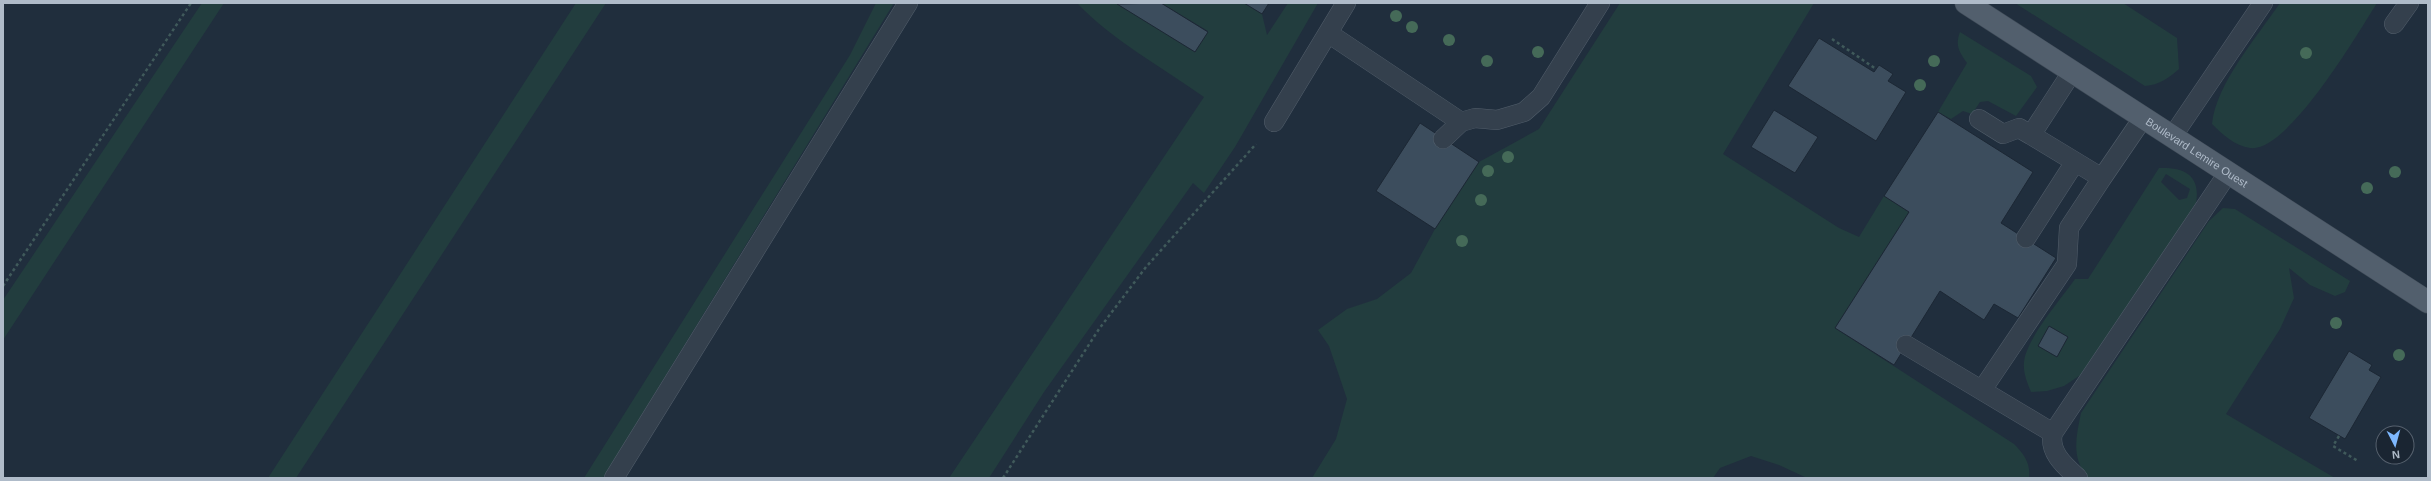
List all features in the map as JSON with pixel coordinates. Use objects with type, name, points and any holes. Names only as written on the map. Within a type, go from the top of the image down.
[{"type":"main road","name":"Boulevard Lemire Ouest","points":[[1966,3],[2428,302]]},
{"type":"lane","points":[[614,478],[908,3]]},
{"type":"lane","points":[[1274,122],[1346,3]]},
{"type":"lane","points":[[1443,139],[1461,122],[1475,118],[1497,120],[1524,112],[1554,80],[1600,3]]},
{"type":"lane","points":[[2172,136],[2263,3]]},
{"type":"lane","points":[[2394,24],[2409,3]]},
{"type":"lane","points":[[1328,33],[1461,122]]},
{"type":"lane","points":[[2031,135],[2072,72]]},
{"type":"lane","points":[[1982,390],[2067,264],[2069,228],[2142,118]]},
{"type":"lane","points":[[1979,119],[2003,134],[2019,128],[2102,178]]},
{"type":"lane","points":[[2026,238],[2075,162]]},
{"type":"lane","points":[[2078,478],[2053,450],[2051,441],[2053,433],[2228,173]]},
{"type":"lane","points":[[1906,345],[2053,433]]},
{"type":"path","points":[[3,286],[191,3]]},
{"type":"path","points":[[1832,39],[1876,69]]},
{"type":"path","points":[[1003,478],[1099,329],[1146,267],[1239,165],[1274,122]]},
{"type":"path","points":[[2339,436],[2333,446],[2358,461]]},
{"type":"green space","points":[[202,3],[224,3],[3,340],[3,300]]},
{"type":"green space","points":[[576,3],[606,3],[296,478],[268,478]]},
{"type":"green space","points":[[876,3],[894,3],[603,478],[584,478],[850,55]]},
{"type":"green space","points":[[1077,3],[1117,3],[1195,52],[1208,31],[1161,3],[1244,3],[1262,14],[1267,35],[1288,3],[1318,3],[1235,147],[1204,193],[1193,183],[1044,392],[989,478],[949,478],[1204,97],[1122,42],[1091,17]]},
{"type":"green space","points":[[1620,3],[1814,3],[1723,154],[1839,228],[1859,237],[1884,196],[1909,212],[1835,328],[2014,444],[2028,464],[2029,478],[1807,478],[1779,465],[1751,456],[1720,468],[1713,478],[1312,478],[1336,439],[1347,399],[1329,346],[1318,330],[1347,309],[1377,299],[1411,273],[1435,229],[1479,162],[1539,129]]},
{"type":"green space","points":[[2015,3],[2123,3],[2177,38],[2179,69],[2164,80],[2145,86]]},
{"type":"green space","points":[[2280,3],[2377,3],[2321,89],[2302,112],[2283,132],[2266,144],[2250,148],[2244,147],[2229,139],[2212,124],[2215,109],[2229,77]]},
{"type":"green space","points":[[1960,32],[2031,76],[2037,87],[2016,116],[1988,101],[1980,102],[1972,114],[1963,111],[1951,119],[1938,112],[1967,63],[1958,45]]},
{"type":"green space","points":[[2159,168],[2183,171],[2193,179],[2197,193],[2196,203],[2104,345],[2082,374],[2064,386],[2047,391],[2031,392],[2024,370],[2024,362],[2031,342],[2045,319],[2075,279],[2088,279]],"holes":[[[2166,174],[2190,189],[2187,198],[2179,200],[2161,182]],[[2049,326],[2068,337],[2057,357],[2038,346]]]},
{"type":"green space","points":[[2223,208],[2235,209],[2350,281],[2345,292],[2335,296],[2310,285],[2289,268],[2294,298],[2280,329],[2226,414],[2335,478],[2088,478],[2079,463],[2076,447],[2081,413],[2209,221]]},
{"type":"building","points":[[1161,3],[1208,32],[1195,52],[1117,4]]},
{"type":"building","points":[[1244,3],[1269,3],[1262,14]]},
{"type":"building","points":[[1819,38],[1874,72],[1879,65],[1893,74],[1888,81],[1906,92],[1876,141],[1788,86]]},
{"type":"building","points":[[1774,110],[1818,137],[1795,173],[1751,147]]},
{"type":"building","points":[[1938,112],[2033,172],[2001,223],[2056,258],[2018,318],[1994,304],[1984,320],[1940,291],[1894,365],[1835,328],[1909,212],[1884,196]]},
{"type":"building","points":[[1420,123],[1479,162],[1435,229],[1376,191]]},
{"type":"building","points":[[2049,326],[2068,337],[2057,357],[2038,346]]},
{"type":"building","points":[[2349,351],[2372,365],[2369,370],[2381,377],[2345,439],[2309,418]]}]
